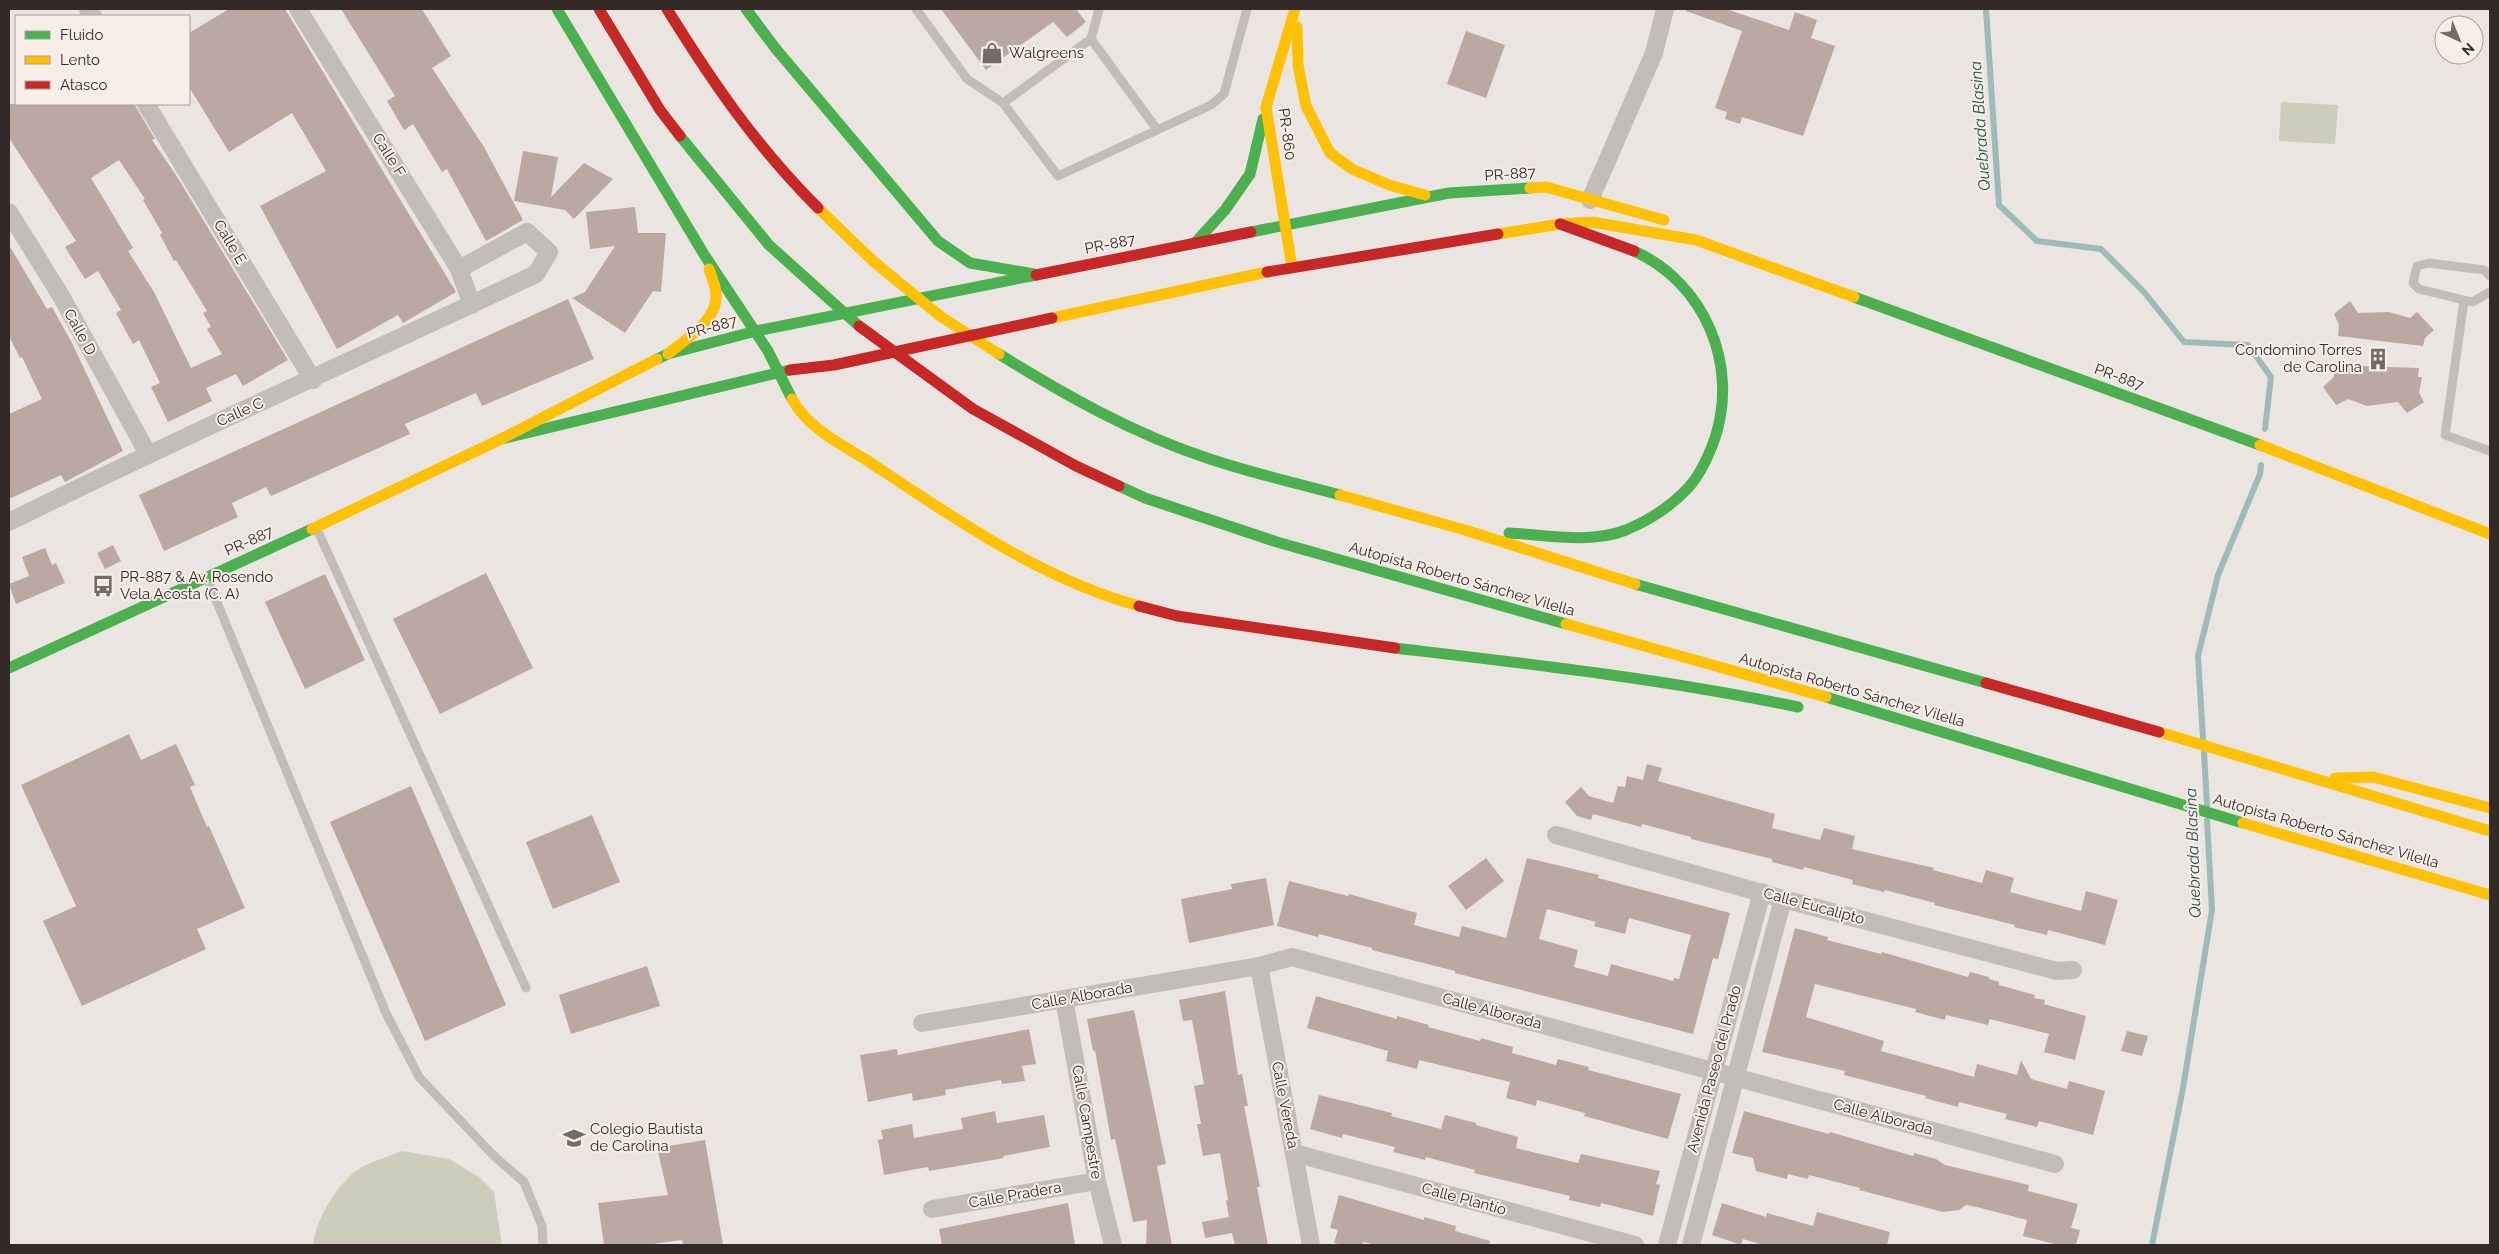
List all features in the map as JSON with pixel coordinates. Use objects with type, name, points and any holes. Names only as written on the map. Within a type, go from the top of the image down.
[{"type":"main road","points":[[557,9],[704,256],[756,331],[780,371],[798,410],[806,420],[909,489],[1012,554],[1084,587],[1126,602],[1178,616],[1362,644],[1625,676],[1711,689],[1809,710]]},
{"type":"main road","name":"Autopista Roberto Sánchez Vilella","points":[[599,9],[660,110],[704,167],[769,244],[813,287],[867,333],[973,409],[1076,466],[1145,498],[1185,513],[1286,544],[1918,723],[2120,787],[2490,895]]},
{"type":"main road","points":[[667,9],[705,71],[746,129],[788,178],[838,229],[940,316],[1055,389],[1140,431],[1207,458],[1465,530],[1604,575],[2122,721],[2490,831]]},
{"type":"main road","points":[[746,9],[776,49],[938,241],[970,263],[1034,274]]},
{"type":"main road","points":[[1296,9],[1298,65],[1306,106],[1330,153],[1352,169],[1389,185],[1430,197]]},
{"type":"main road","name":"PR-860","points":[[1292,267],[1266,107],[1296,9]]},
{"type":"main road","points":[[1195,243],[1225,210],[1250,174],[1266,107]]},
{"type":"main road","name":"PR-887","points":[[9,668],[316,527],[501,439],[668,354],[756,331],[1034,274],[1449,193],[1546,187],[1678,224],[1736,254]]},
{"type":"main road","name":"PR-887","points":[[501,439],[780,371],[834,365],[1292,267],[1560,224],[1592,222],[1696,240],[2210,426],[2490,534]]},
{"type":"main road","points":[[1465,530],[1536,534],[1558,538],[1600,535],[1624,530],[1647,520],[1683,493],[1702,468],[1719,431],[1725,389],[1720,352],[1704,312],[1692,295],[1665,268],[1643,255],[1613,241],[1560,224]]},
{"type":"main road","points":[[668,354],[711,315],[716,306],[717,293],[704,256]]},
{"type":"main road","points":[[1839,714],[1918,723]]},
{"type":"main road","points":[[2311,779],[2373,777],[2490,808]]},
{"type":"street","name":"Calle F","points":[[298,9],[459,269],[472,304]]},
{"type":"street","points":[[1590,200],[1654,53],[1665,9]]},
{"type":"street","name":"Calle E","points":[[147,105],[313,380]]},
{"type":"street","name":"Calle D","points":[[9,212],[61,296],[148,454]]},
{"type":"street","name":"Calle C","points":[[9,522],[148,454],[313,380],[536,274],[549,252],[527,232],[459,269]]},
{"type":"street","name":"Calle Eucalipto","points":[[1556,835],[1783,899],[2057,970],[2073,970]]},
{"type":"street","name":"Avenida Paseo del Prado","points":[[1667,1245],[1762,892]]},
{"type":"street","name":"Avenida Paseo del Prado","points":[[1691,1245],[1783,899]]},
{"type":"street","name":"Calle Alborada","points":[[922,1023],[1259,966],[1292,958],[2055,1164]]},
{"type":"street","name":"Calle Vereda","points":[[1259,966],[1311,1245]]},
{"type":"street","name":"Calle Campestre","points":[[1064,999],[1097,1181],[1113,1245]]},
{"type":"street","name":"Calle Plantío","points":[[1294,1153],[1635,1245]]},
{"type":"street","name":"Calle Pradera","points":[[932,1209],[1097,1181]]},
{"type":"lane","points":[[916,9],[968,79],[1003,103],[1058,176],[1156,128],[1211,105],[1224,94],[1247,9]]},
{"type":"lane","points":[[1003,103],[1092,39],[1099,9]]},
{"type":"lane","points":[[1092,39],[1156,128]]},
{"type":"lane","points":[[2490,276],[2484,270],[2429,263],[2417,266],[2413,283],[2419,289],[2472,302],[2490,292]]},
{"type":"lane","points":[[2464,301],[2445,435],[2490,451]]},
{"type":"lane","points":[[316,527],[526,988]]},
{"type":"lane","points":[[206,576],[386,1013],[419,1077],[494,1156],[524,1182],[542,1226],[543,1245]]},
{"type":"green space","points":[[2281,102],[2338,105],[2335,144],[2279,141]]},
{"type":"green space","points":[[402,1151],[449,1159],[479,1177],[494,1192],[502,1245],[313,1245],[323,1213],[345,1181],[362,1167]]},
{"type":"building","points":[[229,9],[285,9],[456,292],[403,323],[398,315],[337,349],[260,206],[326,171],[292,113],[229,152],[190,89],[190,32]]},
{"type":"building","points":[[341,9],[422,9],[451,56],[432,68],[484,147],[523,220],[486,241],[447,169],[442,172],[413,124],[404,130],[387,101],[395,96]]},
{"type":"building","name":"Walgreens","points":[[941,9],[1076,9],[1086,22],[1067,37],[1053,22],[986,70]]},
{"type":"building","points":[[1687,9],[1726,9],[1789,30],[1795,12],[1817,20],[1811,38],[1835,46],[1803,136],[1742,117],[1740,124],[1725,119],[1727,112],[1715,108],[1742,31],[1686,11]]},
{"type":"building","points":[[1466,31],[1505,45],[1486,98],[1447,84]]},
{"type":"building","points":[[9,104],[135,105],[155,139],[152,140],[176,175],[288,360],[243,386],[236,374],[206,388],[212,401],[168,422],[151,387],[160,383],[139,340],[133,344],[116,313],[121,310],[98,271],[85,279],[65,247],[76,241],[9,138]],"holes":[[[119,160],[145,199],[143,200],[162,233],[160,235],[174,261],[176,260],[207,311],[203,313],[211,327],[207,329],[222,354],[191,368],[154,292],[128,251],[133,248],[91,178]]]},
{"type":"building","points":[[523,151],[558,157],[551,197],[584,163],[613,179],[574,219],[565,210],[514,201]]},
{"type":"building","points":[[635,207],[638,233],[666,233],[661,292],[653,291],[625,333],[572,298],[585,292],[615,246],[590,249],[586,212]]},
{"type":"building","points":[[9,245],[47,309],[52,307],[71,341],[123,451],[65,482],[61,475],[9,499],[9,414],[42,399],[22,357],[20,358],[9,336]]},
{"type":"building","points":[[568,299],[594,359],[482,406],[476,393],[405,424],[410,434],[271,496],[266,487],[232,503],[238,517],[164,551],[139,495]]},
{"type":"building","points":[[2350,301],[2358,313],[2389,312],[2410,318],[2417,312],[2434,330],[2425,338],[2423,346],[2338,336],[2339,325],[2334,314]]},
{"type":"building","points":[[2334,365],[2419,368],[2418,377],[2422,377],[2419,393],[2424,402],[2407,413],[2398,402],[2367,406],[2348,399],[2336,405],[2323,387],[2334,377]]},
{"type":"building","points":[[113,545],[121,561],[105,569],[97,553]]},
{"type":"building","points":[[45,548],[52,565],[56,563],[65,583],[16,604],[9,584],[29,576],[22,557]]},
{"type":"building","points":[[486,573],[533,668],[440,714],[393,619]]},
{"type":"building","points":[[325,574],[365,660],[305,689],[265,602]]},
{"type":"building","points":[[129,734],[141,760],[176,744],[195,785],[190,787],[245,908],[197,929],[206,949],[82,1006],[43,921],[76,906],[21,785]]},
{"type":"building","points":[[1647,764],[1662,768],[1658,781],[1775,814],[1772,828],[1820,840],[1824,828],[1855,836],[1852,849],[1934,868],[1933,870],[1982,883],[1986,870],[2014,878],[2010,892],[2081,911],[2086,891],[2118,900],[2105,945],[2048,930],[2047,935],[2014,927],[2015,925],[1934,905],[1935,903],[1885,890],[1884,892],[1852,884],[1853,880],[1804,867],[1803,870],[1772,862],[1772,859],[1691,839],[1691,837],[1642,824],[1641,827],[1593,814],[1591,820],[1577,816],[1565,802],[1581,787],[1589,796],[1613,803],[1618,786],[1625,787],[1627,776],[1643,780]]},
{"type":"building","points":[[411,786],[506,1005],[425,1041],[330,822]]},
{"type":"building","points":[[592,815],[620,882],[553,909],[526,842]]},
{"type":"building","points":[[1486,858],[1504,881],[1466,910],[1448,886]]},
{"type":"building","points":[[1527,858],[1599,875],[1598,878],[1730,913],[1718,959],[1713,958],[1693,1034],[1455,973],[1455,971],[1372,950],[1372,948],[1319,934],[1318,937],[1277,926],[1289,881],[1348,896],[1349,894],[1417,913],[1414,925],[1459,937],[1462,926],[1506,938]],"holes":[[[1547,909],[1596,922],[1594,926],[1625,934],[1629,918],[1691,935],[1679,979],[1674,978],[1673,981],[1611,964],[1608,976],[1574,967],[1578,950],[1539,939]]]},
{"type":"building","points":[[1266,878],[1274,925],[1189,943],[1181,899],[1232,889],[1231,884]]},
{"type":"building","points":[[1795,928],[1828,937],[1827,940],[1881,954],[1882,952],[1968,977],[1970,972],[1989,977],[1989,979],[1999,982],[1999,985],[2035,995],[2034,998],[2045,1000],[2044,1004],[2086,1016],[2075,1060],[2044,1052],[2049,1034],[1990,1019],[1988,1025],[1946,1015],[1945,1020],[1915,1012],[1916,1009],[1815,984],[1806,1017],[1884,1041],[1881,1051],[1974,1077],[1977,1064],[2017,1075],[2021,1060],[2031,1079],[2067,1089],[2069,1081],[2105,1091],[2093,1135],[2039,1121],[2037,1127],[2005,1119],[2007,1114],[1959,1102],[1958,1107],[1925,1098],[1926,1096],[1844,1075],[1845,1071],[1762,1052]]},
{"type":"building","points":[[647,966],[660,1006],[571,1034],[559,995]]},
{"type":"building","points":[[1225,991],[1238,1075],[1242,1074],[1248,1106],[1244,1106],[1260,1187],[1257,1187],[1268,1245],[1235,1245],[1232,1233],[1205,1238],[1202,1222],[1229,1217],[1226,1201],[1228,1200],[1220,1153],[1203,1156],[1197,1124],[1201,1124],[1194,1086],[1204,1084],[1192,1020],[1183,1021],[1179,1000]]},
{"type":"building","points":[[1316,996],[1397,1019],[1397,1016],[1429,1025],[1428,1027],[1480,1041],[1481,1038],[1513,1047],[1512,1053],[1556,1065],[1558,1059],[1589,1067],[1588,1070],[1681,1094],[1668,1139],[1584,1116],[1585,1113],[1537,1100],[1536,1106],[1506,1098],[1510,1082],[1419,1060],[1417,1069],[1386,1061],[1388,1051],[1307,1028]]},
{"type":"building","points":[[1134,1010],[1166,1164],[1157,1166],[1172,1245],[1146,1245],[1147,1220],[1133,1222],[1115,1139],[1111,1140],[1095,1050],[1093,1051],[1087,1019]]},
{"type":"building","points":[[1029,1029],[1036,1064],[1022,1066],[1025,1081],[1002,1084],[1001,1080],[945,1090],[946,1095],[913,1101],[912,1093],[868,1102],[860,1055],[897,1049],[898,1055]]},
{"type":"building","points":[[2127,1031],[2148,1036],[2142,1056],[2121,1051]]},
{"type":"building","points":[[1319,1095],[1392,1113],[1391,1116],[1441,1129],[1445,1115],[1476,1123],[1476,1125],[1518,1137],[1516,1148],[1578,1163],[1581,1154],[1660,1171],[1656,1184],[1660,1185],[1653,1216],[1601,1203],[1600,1207],[1569,1200],[1570,1196],[1474,1173],[1475,1170],[1426,1157],[1425,1160],[1393,1152],[1395,1147],[1343,1134],[1342,1138],[1310,1129]]},
{"type":"building","points":[[995,1111],[997,1123],[1044,1115],[1050,1147],[1003,1156],[1004,1158],[929,1171],[928,1167],[884,1175],[878,1140],[883,1139],[881,1130],[912,1124],[914,1138],[963,1129],[961,1118]]},
{"type":"building","points":[[1744,1111],[1829,1134],[1830,1132],[1913,1156],[1914,1153],[1936,1159],[1945,1165],[2029,1185],[2028,1191],[2078,1204],[2071,1228],[2080,1230],[2076,1245],[2058,1245],[2023,1236],[2027,1220],[1977,1207],[1966,1205],[1959,1210],[1943,1212],[1809,1175],[1808,1179],[1788,1174],[1787,1179],[1756,1171],[1753,1158],[1732,1153]]},
{"type":"building","points":[[705,1140],[723,1245],[683,1245],[682,1240],[646,1245],[604,1245],[598,1203],[668,1195],[657,1148]]},
{"type":"building","points":[[1339,1195],[1424,1220],[1424,1217],[1456,1226],[1455,1231],[1490,1241],[1489,1245],[1376,1245],[1363,1242],[1362,1245],[1343,1245],[1334,1243],[1338,1230],[1330,1228]]},
{"type":"building","points":[[1068,1203],[1075,1245],[942,1245],[939,1229]]},
{"type":"building","points":[[1722,1203],[1766,1217],[1767,1213],[1813,1226],[1817,1212],[1890,1232],[1887,1245],[1763,1245],[1743,1239],[1741,1245],[1712,1235]]},
{"type":"waterway","name":"Quebrada Blasina","points":[[1986,9],[1999,205],[2037,241],[2101,249],[2144,292],[2184,342],[2248,345],[2271,377],[2265,429]]},
{"type":"waterway","name":"Quebrada Blasina","points":[[2203,738],[2198,656],[2218,575],[2260,474],[2261,465]]},
{"type":"waterway","name":"Quebrada Blasina","points":[[2204,753],[2207,805]]},
{"type":"waterway","name":"Quebrada Blasina","points":[[2152,1245],[2183,1088],[2212,910],[2207,820]]},
{"type":"traffic: fast","points":[[557,9],[705,256],[768,351],[792,399]]},
{"type":"traffic: fast","points":[[746,9],[776,49],[938,241],[970,263],[1034,274]]},
{"type":"traffic: fast","points":[[1195,243],[1225,210],[1250,174],[1263,119]]},
{"type":"traffic: fast","points":[[680,136],[769,245],[859,326]]},
{"type":"traffic: fast","points":[[1251,232],[1449,193],[1530,188]]},
{"type":"traffic: fast","points":[[1509,533],[1583,538],[1598,537],[1626,530],[1652,517],[1675,501],[1693,483],[1707,458],[1715,438],[1721,410],[1722,382],[1719,355],[1710,329],[1697,305],[1680,283],[1659,265],[1634,251]]},
{"type":"traffic: fast","points":[[657,359],[668,354],[756,331],[1036,275]]},
{"type":"traffic: fast","points":[[1854,297],[2260,445]]},
{"type":"traffic: fast","points":[[999,354],[1075,399],[1153,437],[1224,463],[1340,495]]},
{"type":"traffic: fast","points":[[501,439],[790,370]]},
{"type":"traffic: fast","points":[[1119,486],[1145,498],[1277,542],[1566,624]]},
{"type":"traffic: fast","points":[[9,668],[312,529]]},
{"type":"traffic: fast","points":[[1635,584],[1986,683]]},
{"type":"traffic: fast","points":[[1395,648],[1648,680],[1798,707]]},
{"type":"traffic: fast","points":[[1826,697],[2243,823]]},
{"type":"traffic: slow","points":[[1292,267],[1266,107],[1295,9]]},
{"type":"traffic: slow","points":[[1297,27],[1298,65],[1306,106],[1330,153],[1352,169],[1389,185],[1425,195]]},
{"type":"traffic: slow","points":[[1530,188],[1546,187],[1664,220]]},
{"type":"traffic: slow","points":[[818,208],[873,261],[940,316],[999,354]]},
{"type":"traffic: slow","points":[[1498,234],[1560,224],[1592,222],[1696,240],[1854,297]]},
{"type":"traffic: slow","points":[[668,354],[700,328],[712,311],[716,302],[716,292],[709,269]]},
{"type":"traffic: slow","points":[[1052,318],[1267,272]]},
{"type":"traffic: slow","points":[[312,529],[501,439],[657,359]]},
{"type":"traffic: slow","points":[[792,399],[807,419],[827,436],[967,526],[1033,564],[1103,594],[1139,606]]},
{"type":"traffic: slow","points":[[2260,445],[2490,534]]},
{"type":"traffic: slow","points":[[1340,495],[1465,530],[1635,584]]},
{"type":"traffic: slow","points":[[1566,624],[1826,697]]},
{"type":"traffic: slow","points":[[2159,732],[2490,831]]},
{"type":"traffic: slow","points":[[2335,778],[2373,777],[2490,808]]},
{"type":"traffic: slow","points":[[2243,823],[2490,895]]},
{"type":"traffic: jam","points":[[599,9],[660,110],[680,136]]},
{"type":"traffic: jam","points":[[667,9],[701,63],[736,113],[775,161],[818,208]]},
{"type":"traffic: jam","points":[[1560,224],[1634,251]]},
{"type":"traffic: jam","points":[[1036,275],[1251,232]]},
{"type":"traffic: jam","points":[[1267,272],[1498,234]]},
{"type":"traffic: jam","points":[[790,370],[834,365],[1052,318]]},
{"type":"traffic: jam","points":[[859,326],[973,409],[1076,466],[1119,486]]},
{"type":"traffic: jam","points":[[1139,606],[1177,616],[1395,648]]},
{"type":"traffic: jam","points":[[1986,683],[2159,732]]},
{"type":"place","name":"Walgreens","points":[[992,53]]},
{"type":"place","name":"Condomino Torres de Carolina","points":[[2378,359]]},
{"type":"place","name":"PR-887 & Av. Rosendo Vela Acosta (C. A)","points":[[103,586]]},
{"type":"place","name":"Colegio Bautista de Carolina","points":[[574,1138]]}]
